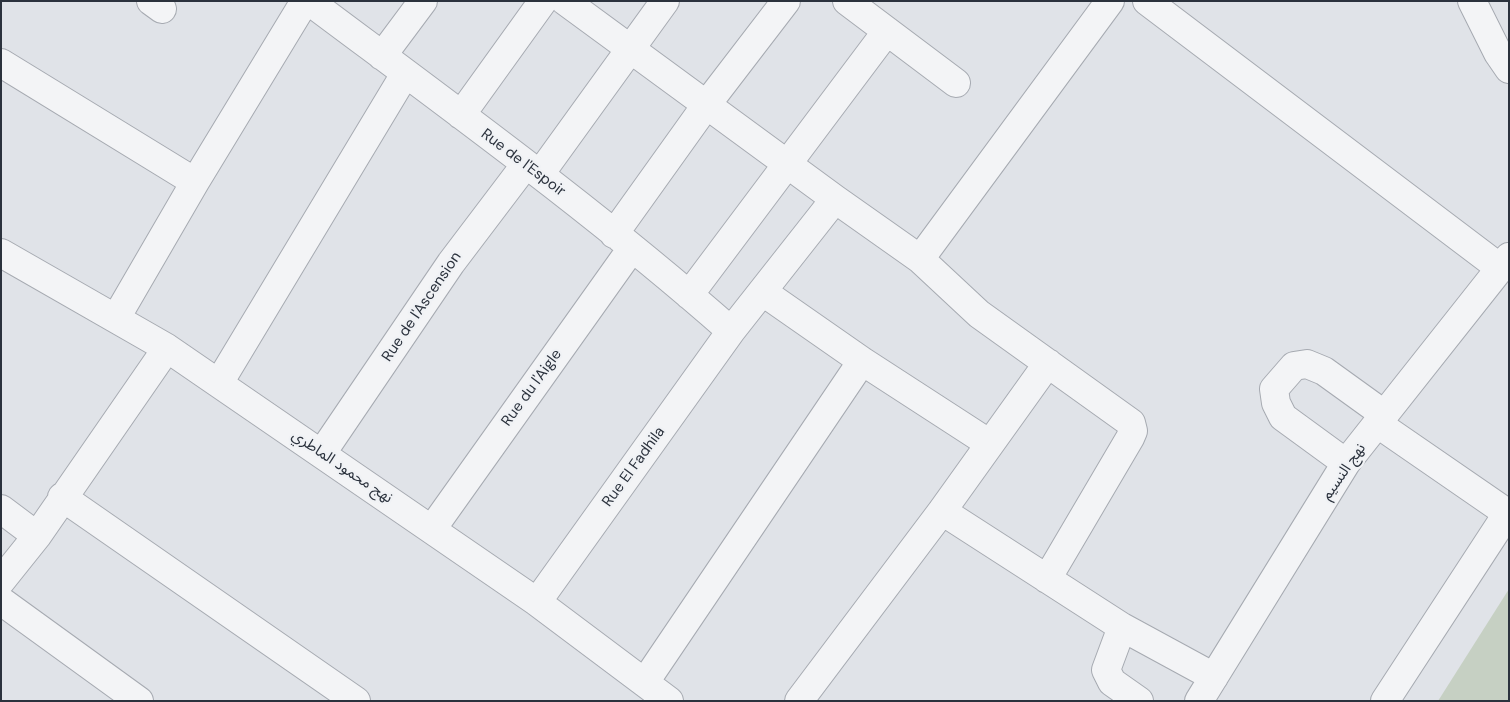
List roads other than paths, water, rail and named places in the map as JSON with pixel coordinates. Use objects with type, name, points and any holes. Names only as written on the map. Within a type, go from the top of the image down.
[{"type":"street","points":[[116,318],[195,182],[305,1]]},
{"type":"street","name":"Rue de l'Espoir","points":[[309,1],[533,169],[731,331]]},
{"type":"street","points":[[382,56],[423,1]]},
{"type":"street","points":[[461,115],[543,1]]},
{"type":"street","points":[[565,1],[920,259],[979,314],[1131,423],[1133,431],[1047,579]]},
{"type":"street","name":"Rue de l'Ascension","points":[[322,453],[435,286],[631,50],[665,1]]},
{"type":"street","name":"Rue du l'Aigle","points":[[432,529],[623,241],[707,104],[786,1]]},
{"type":"street","points":[[846,1],[956,83]]},
{"type":"street","points":[[920,259],[1110,1]]},
{"type":"street","points":[[1147,1],[1504,262]]},
{"type":"street","points":[[1472,1],[1498,52],[1509,69]]},
{"type":"street","points":[[689,295],[887,31]]},
{"type":"street","points":[[1,63],[195,182]]},
{"type":"street","points":[[219,383],[405,74]]},
{"type":"street","name":"Rue El Fadhila","points":[[537,602],[731,331],[835,199]]},
{"type":"street","name":"نهج محمود الماطري","points":[[1,253],[167,348],[537,602],[669,701]]},
{"type":"street","name":"نهج النسيم","points":[[1206,694],[1346,463],[1382,420],[1504,262]]},
{"type":"street","points":[[763,292],[862,361],[990,444]]},
{"type":"street","points":[[1,581],[36,536],[167,348]]},
{"type":"street","points":[[645,682],[862,361]]},
{"type":"street","points":[[799,701],[942,511],[1048,364]]},
{"type":"street","points":[[1346,463],[1283,417],[1276,403],[1274,389],[1294,366],[1307,364],[1324,371],[1382,420],[1508,512],[1385,701]]},
{"type":"street","points":[[62,497],[356,701]]},
{"type":"street","points":[[1,509],[36,536]]},
{"type":"street","points":[[942,511],[1122,627],[1206,694]]},
{"type":"street","points":[[1,601],[139,701]]},
{"type":"street","points":[[1122,627],[1106,670],[1112,682],[1139,701]]}]
